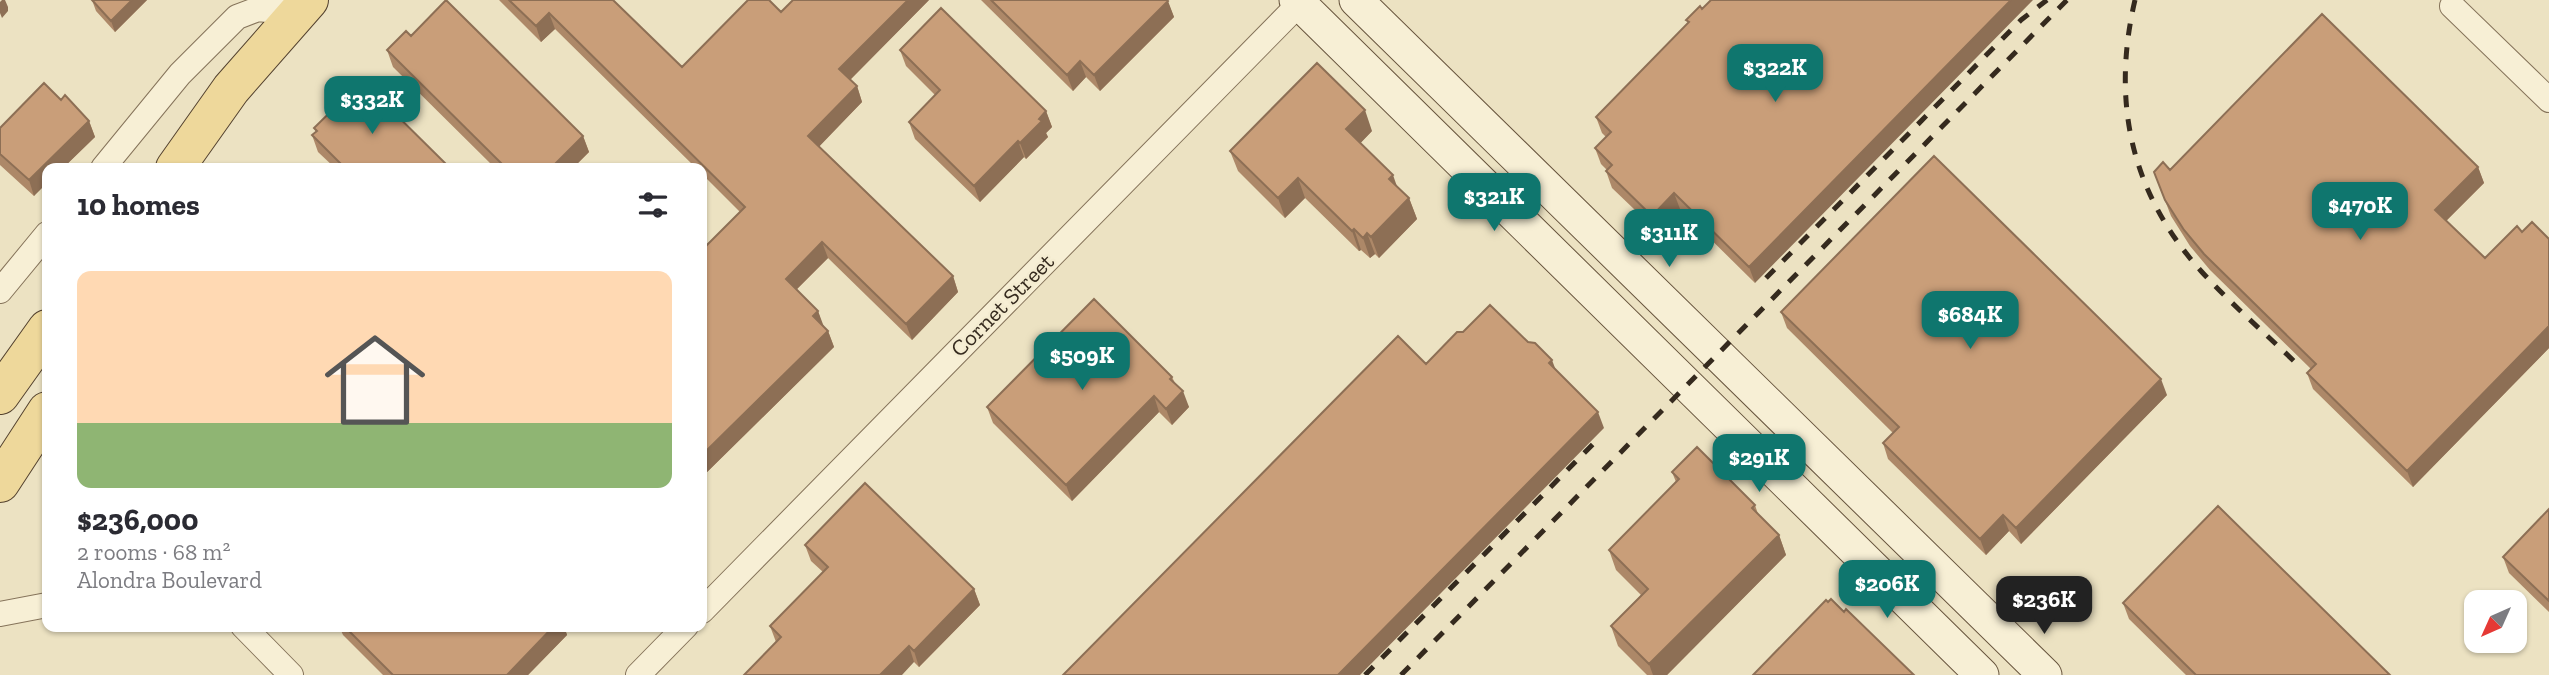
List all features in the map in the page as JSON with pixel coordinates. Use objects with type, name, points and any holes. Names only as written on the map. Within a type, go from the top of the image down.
[{"type":"main road","points":[[1356,0],[2045,675]]},
{"type":"main road","points":[[1299,1],[1982,675]]},
{"type":"main road","points":[[179,163],[227,94],[302,7]]},
{"type":"main road","points":[[0,395],[42,336]]},
{"type":"main road","points":[[2,480],[42,419]]},
{"type":"main road","points":[[1859,554],[1891,525]]},
{"type":"street","name":"Cornet Street","points":[[707,606],[1299,1]]},
{"type":"street","points":[[2452,6],[2549,100]]},
{"type":"street","points":[[107,163],[180,74],[237,17],[258,9],[302,7]]},
{"type":"street","points":[[0,291],[42,240]]},
{"type":"street","points":[[0,614],[42,606]]},
{"type":"street","points":[[249,632],[291,675]]},
{"type":"street","points":[[638,675],[680,632]]},
{"type":"building","points":[[92,0],[132,0],[111,21]]},
{"type":"building","points":[[446,0],[583,136],[556,163],[501,163],[387,50],[406,31],[411,36]]},
{"type":"building","points":[[509,0],[613,0],[682,67],[748,0],[769,0],[781,12],[793,0],[908,0],[839,69],[857,86],[808,136],[953,276],[906,324],[822,242],[786,279],[818,311],[813,316],[828,331],[707,450],[707,245],[745,207],[707,169],[707,163],[701,163],[549,13],[536,26]]},
{"type":"building","points":[[991,0],[1168,1],[1094,75],[1080,61],[1067,75]]},
{"type":"building","points":[[1711,0],[2011,0],[1749,267],[1674,193],[1652,216],[1606,171],[1612,165],[1595,148],[1611,132],[1596,117],[1689,22],[1686,20],[1700,6],[1702,9]]},
{"type":"building","points":[[941,8],[1046,111],[1039,119],[1042,121],[1020,143],[1018,141],[974,186],[909,122],[940,90],[900,50]]},
{"type":"building","points":[[2322,14],[2478,167],[2435,210],[2485,258],[2517,226],[2522,232],[2532,222],[2549,239],[2549,326],[2407,471],[2307,373],[2316,364],[2204,254],[2184,230],[2165,200],[2154,172],[2163,162],[2170,170]]},
{"type":"building","points":[[1317,63],[1365,110],[1346,129],[1393,175],[1389,179],[1409,198],[1371,237],[1367,233],[1363,238],[1354,229],[1352,231],[1298,178],[1278,198],[1230,151]]},
{"type":"building","points":[[362,81],[445,163],[340,163],[312,135],[317,131],[314,128]]},
{"type":"building","points":[[44,83],[61,100],[65,95],[89,121],[46,163],[42,163],[42,167],[29,180],[0,154],[0,128]]},
{"type":"building","points":[[1934,156],[2161,379],[2016,528],[2003,515],[1980,539],[1883,443],[1899,427],[1781,312]]},
{"type":"building","points":[[1094,299],[1183,391],[1166,409],[1154,396],[1066,485],[987,407]]},
{"type":"building","points":[[1490,305],[1528,342],[1535,343],[1552,360],[1549,363],[1598,412],[1338,675],[1063,675],[1398,336],[1426,364],[1457,332],[1463,332]]},
{"type":"building","points":[[1697,447],[1755,505],[1752,508],[1779,535],[1649,664],[1611,626],[1648,589],[1609,550],[1679,479],[1672,472]]},
{"type":"building","points":[[865,483],[974,589],[914,651],[909,646],[880,675],[744,675],[781,637],[770,626],[828,567],[805,545]]},
{"type":"building","points":[[2218,506],[2390,675],[2196,675],[2123,603]]},
{"type":"building","points":[[2549,509],[2549,601],[2503,557]]},
{"type":"building","points":[[1831,599],[1844,612],[1846,609],[1914,675],[1753,675],[1826,600],[1828,602]]},
{"type":"building","points":[[350,632],[548,632],[507,675],[393,675]]},
{"type":"railway","points":[[1766,278],[2021,20],[2047,0]]},
{"type":"railway","points":[[1401,675],[2067,0]]},
{"type":"railway","points":[[2135,0],[2125,74],[2133,145],[2143,178],[2177,241],[2201,271],[2297,364]]},
{"type":"railway","points":[[1365,675],[1598,439]]}]
